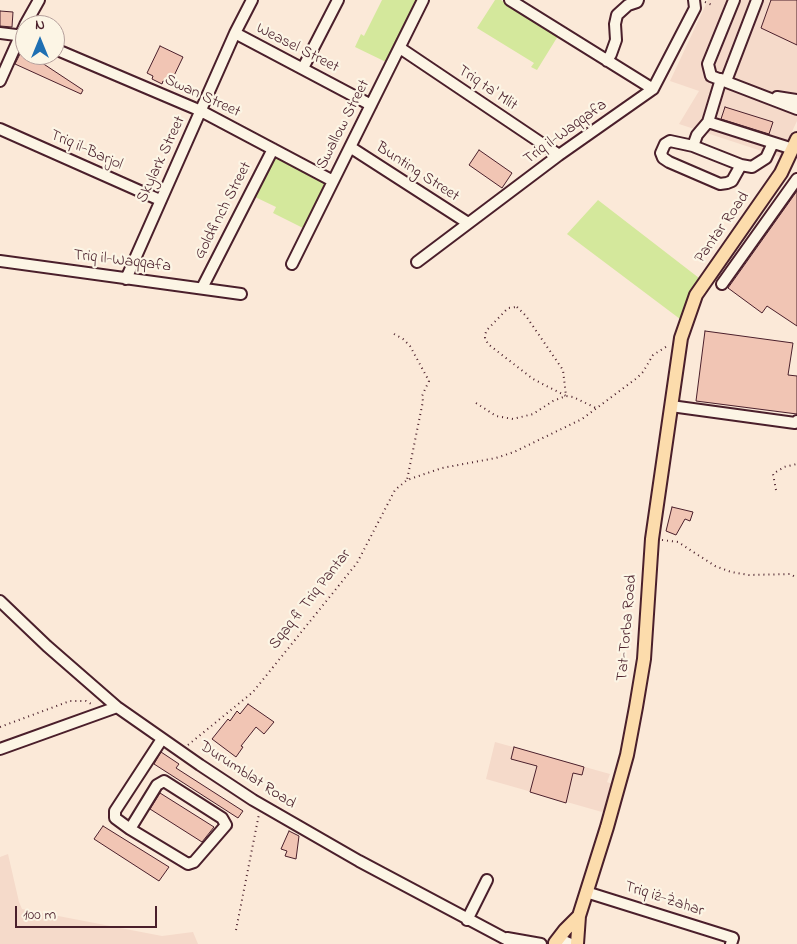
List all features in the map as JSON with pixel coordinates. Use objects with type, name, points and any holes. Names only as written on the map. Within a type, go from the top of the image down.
[{"type":"main road","name":"Pantar Road","points":[[681,338],[696,295],[754,213],[780,173],[796,143]]},
{"type":"main road","name":"Tat-Torba Road","points":[[578,944],[581,912],[627,754],[636,706],[644,658],[652,539],[681,338]]},
{"type":"main road","name":"Tat-Torba Road","points":[[555,943],[581,912]]},
{"type":"main road","points":[[581,912],[584,944]]},
{"type":"street","points":[[32,15],[39,0]]},
{"type":"street","name":"Skylark Street","points":[[126,279],[235,33],[252,0]]},
{"type":"street","points":[[303,68],[338,0]]},
{"type":"street","name":"Swallow Street","points":[[292,264],[423,0]]},
{"type":"street","points":[[510,0],[653,90]]},
{"type":"street","points":[[607,61],[616,40],[615,24],[617,15],[628,5],[638,0]]},
{"type":"street","name":"Triq il-Waqqafa","points":[[417,262],[559,155],[653,90],[695,8],[694,0]]},
{"type":"street","points":[[734,0],[708,64],[719,79],[797,109]]},
{"type":"street","points":[[693,146],[697,135],[708,122],[719,79],[757,0]]},
{"type":"street","points":[[0,33],[15,31]]},
{"type":"street","name":"Weasel Street","points":[[235,33],[371,104]]},
{"type":"street","name":"Triq ta' Mlit","points":[[400,48],[559,155]]},
{"type":"street","points":[[0,81],[15,49]]},
{"type":"street","name":"Swan Street","points":[[65,53],[201,111],[333,181]]},
{"type":"street","points":[[761,95],[797,100]]},
{"type":"street","points":[[708,122],[773,143],[796,143]]},
{"type":"street","name":"Triq il-Barjol","points":[[0,129],[160,200]]},
{"type":"street","points":[[741,165],[732,181],[720,184],[669,162],[663,158],[661,153],[665,144],[670,142],[693,146],[741,165],[752,167],[766,158],[773,143]]},
{"type":"street","name":"Bunting Street","points":[[350,147],[468,223]]},
{"type":"street","name":"Goldfinch Street","points":[[202,288],[273,149]]},
{"type":"street","points":[[722,284],[797,179]]},
{"type":"street","name":"Triq il-Waqqafa","points":[[0,261],[241,294]]},
{"type":"street","points":[[671,406],[797,422]]},
{"type":"street","name":"Durumblat Road","points":[[0,601],[47,646],[117,707],[261,805],[359,862],[515,944]]},
{"type":"street","points":[[0,749],[104,710],[117,707]]},
{"type":"street","points":[[130,829],[157,785],[164,781],[222,818],[226,825],[194,862],[188,864],[130,829],[114,818],[115,811],[162,739]]},
{"type":"street","points":[[467,920],[487,880]]},
{"type":"street","name":"Triq iż-Żahar","points":[[586,892],[732,941]]},
{"type":"street","name":"Durumblat Road","points":[[504,937],[541,944]]},
{"type":"street","points":[[555,943],[564,941],[571,944]]},
{"type":"path","points":[[700,0],[712,5]]},
{"type":"path","points":[[566,396],[564,370],[526,316],[517,307],[508,308],[486,331],[485,338],[488,344],[533,379],[566,396],[573,397],[597,408]]},
{"type":"path","points":[[394,334],[403,338],[410,346],[429,381],[422,396],[423,401],[407,480],[453,465],[496,458],[514,452],[582,419],[637,378],[643,372],[653,354],[681,338]]},
{"type":"path","points":[[476,403],[496,416],[513,420],[532,414],[553,401],[566,396]]},
{"type":"path","points":[[776,490],[773,474],[784,467],[797,464]]},
{"type":"path","name":"Sqaq fi Triq Pantar","points":[[180,751],[254,692],[357,562],[395,490],[407,480]]},
{"type":"path","points":[[652,539],[678,542],[715,566],[731,572],[749,575],[790,574],[797,578]]},
{"type":"path","points":[[0,727],[70,701],[86,701],[104,710]]},
{"type":"path","points":[[236,930],[261,805]]},
{"type":"shaded area","points":[[708,0],[797,0],[797,121],[780,157],[679,124],[699,91],[670,81]]},
{"type":"shaded area","points":[[495,742],[610,774],[607,782],[615,785],[609,814],[486,779]]},
{"type":"shaded area","points":[[8,854],[22,909],[162,936],[193,932],[198,944],[0,944],[0,857]]},
{"type":"green space","points":[[382,0],[416,0],[386,62],[355,47],[361,34],[364,36]]},
{"type":"green space","points":[[495,0],[501,0],[558,36],[537,70],[531,67],[534,63],[477,28]]},
{"type":"green space","points":[[273,156],[327,183],[303,228],[273,213],[276,207],[253,196]]},
{"type":"green space","points":[[598,200],[699,278],[686,302],[680,319],[567,234]]},
{"type":"building","points":[[771,0],[797,0],[797,45],[761,28]]},
{"type":"building","points":[[0,11],[13,12],[12,27],[0,26]]},
{"type":"building","points":[[160,46],[183,57],[170,84],[163,81],[162,84],[152,79],[153,76],[147,73]]},
{"type":"building","points":[[17,65],[45,65],[83,90],[81,94]]},
{"type":"building","points":[[725,107],[773,122],[769,134],[721,119]]},
{"type":"building","points":[[479,150],[512,173],[502,188],[469,165]]},
{"type":"building","points":[[797,191],[797,326],[767,306],[762,313],[728,288]]},
{"type":"building","points":[[705,331],[793,343],[788,375],[797,376],[797,414],[696,401]]},
{"type":"building","points":[[672,507],[693,512],[690,521],[685,519],[676,535],[666,531]]},
{"type":"building","points":[[248,704],[274,722],[264,734],[256,727],[241,746],[243,747],[236,757],[212,739],[228,719],[230,721],[237,711],[240,714]]},
{"type":"building","points":[[514,747],[584,767],[582,775],[573,773],[566,803],[530,792],[537,766],[511,759]]},
{"type":"building","points":[[161,752],[179,764],[176,768],[243,811],[238,818],[154,764]]},
{"type":"building","points":[[160,793],[214,827],[202,842],[150,809]]},
{"type":"building","points":[[103,826],[169,867],[159,881],[94,839]]},
{"type":"building","points":[[289,831],[299,836],[296,859],[285,856],[287,851],[281,849]]}]
